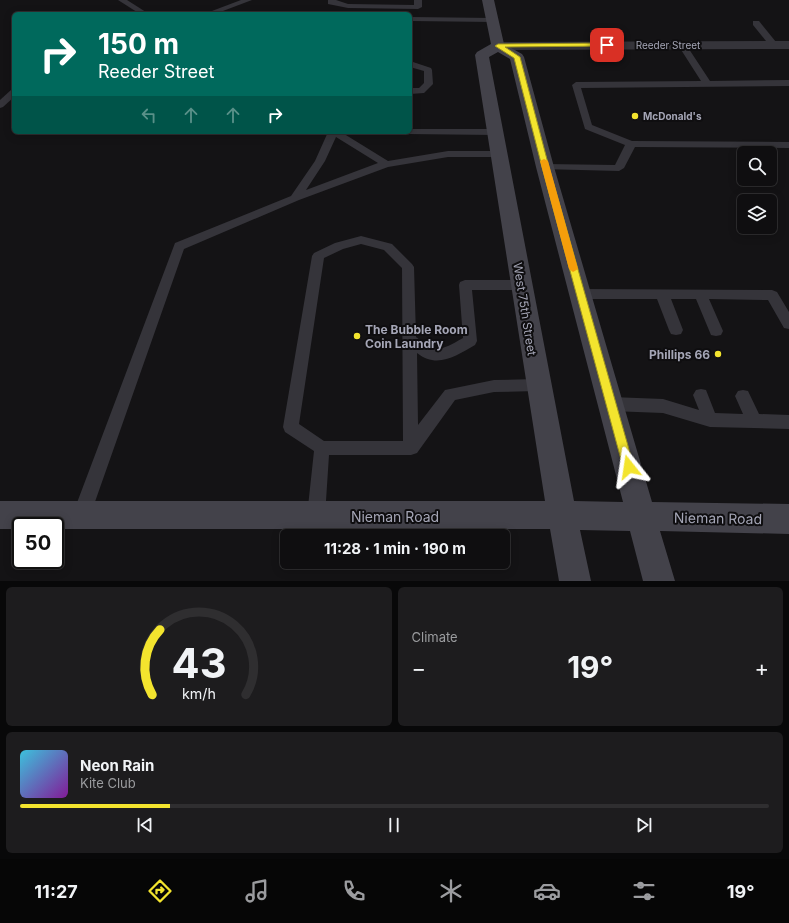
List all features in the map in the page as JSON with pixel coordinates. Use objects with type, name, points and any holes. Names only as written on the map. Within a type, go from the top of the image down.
[{"type":"main road","points":[[488,0],[498,46],[517,57],[545,167],[659,581]]},
{"type":"main road","name":"West 75th Street","points":[[498,46],[482,55],[537,385],[575,581]]},
{"type":"main road","name":"Nieman Road","points":[[0,516],[562,515],[789,519]]},
{"type":"street","name":"Reeder Street","points":[[498,46],[789,45]]},
{"type":"lane","points":[[122,0],[142,12]]},
{"type":"lane","points":[[214,12],[248,0]]},
{"type":"lane","points":[[332,0],[331,2],[348,6],[418,3]]},
{"type":"lane","points":[[412,19],[493,20]]},
{"type":"lane","points":[[756,23],[773,44]]},
{"type":"lane","points":[[682,45],[707,84]]},
{"type":"lane","points":[[412,65],[428,70],[429,84],[421,91],[412,92]]},
{"type":"lane","points":[[789,83],[576,85],[588,127],[631,144],[789,145]]},
{"type":"lane","points":[[1,104],[12,94]]},
{"type":"lane","points":[[412,132],[495,132]]},
{"type":"lane","points":[[295,198],[320,161],[333,134]]},
{"type":"lane","points":[[337,134],[386,164]]},
{"type":"lane","points":[[545,167],[619,168],[631,144]]},
{"type":"lane","points":[[81,516],[179,246],[295,198],[386,164],[448,154],[499,154]]},
{"type":"lane","points":[[361,240],[388,247],[408,267],[411,448],[322,448],[291,427],[318,256],[339,246],[361,240]]},
{"type":"lane","points":[[408,338],[428,354],[448,354],[470,341],[465,285],[521,285]]},
{"type":"lane","points":[[580,294],[772,295],[789,324]]},
{"type":"lane","points":[[662,294],[676,330]]},
{"type":"lane","points":[[700,294],[716,331]]},
{"type":"lane","points":[[411,448],[450,395],[494,386],[537,385]]},
{"type":"lane","points":[[701,395],[710,420]]},
{"type":"lane","points":[[743,396],[754,421]]},
{"type":"lane","points":[[611,404],[662,406],[710,420],[789,422]]},
{"type":"lane","points":[[316,516],[322,448]]},
{"type":"slow traffic","points":[[544,161],[573,269]]},
{"type":"place","name":"McDonald's","points":[[635,116]]},
{"type":"place","name":"The Bubble Room Coin Laundry","points":[[357,336]]},
{"type":"place","name":"Phillips 66","points":[[718,354]]},
{"type":"route","points":[[607,45],[498,46],[517,57],[545,167],[629,467]]}]
